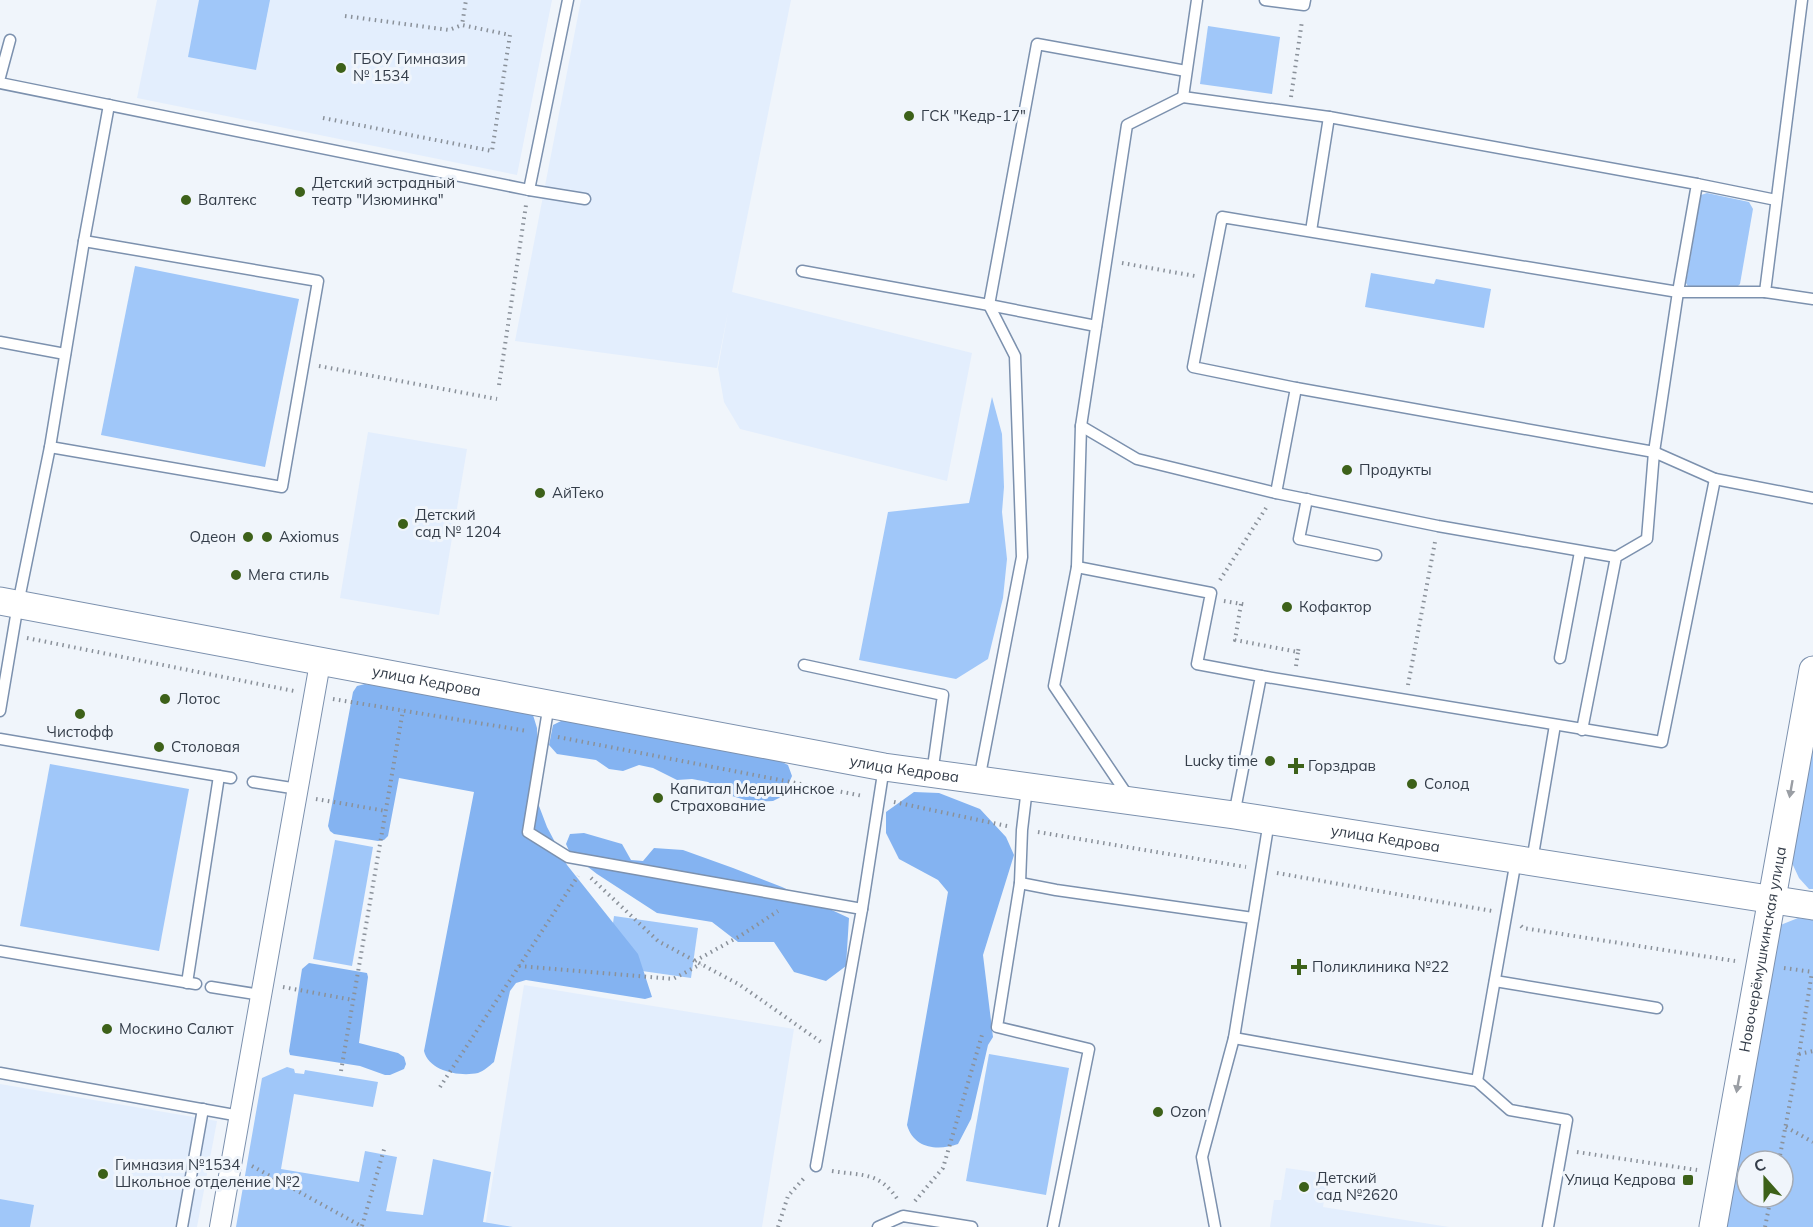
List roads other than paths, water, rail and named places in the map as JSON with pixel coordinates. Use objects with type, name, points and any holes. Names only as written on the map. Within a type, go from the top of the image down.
[{"type":"street","name":"улица Кедрова","points":[[9,602],[320,663],[445,684],[884,767],[1234,815],[1813,906]]},
{"type":"street","points":[[220,1227],[320,663]]},
{"type":"street","name":"Новочерёмушкинская улица","points":[[1713,1227],[1813,670]]},
{"type":"lane","points":[[529,190],[568,0]]},
{"type":"lane","points":[[1183,97],[1197,0]]},
{"type":"lane","points":[[1265,0],[1304,3]]},
{"type":"lane","points":[[1765,292],[1802,0]]},
{"type":"lane","points":[[0,77],[10,40]]},
{"type":"lane","points":[[978,781],[1022,557],[1015,356],[989,305],[1037,44],[1186,71]]},
{"type":"lane","points":[[0,83],[529,190],[585,199]]},
{"type":"lane","points":[[1131,801],[1054,686],[1077,567],[1081,426],[1127,125],[1183,97],[1329,117],[1776,200]]},
{"type":"lane","points":[[0,711],[9,602],[50,447],[109,105]]},
{"type":"lane","points":[[1311,231],[1329,117]]},
{"type":"lane","points":[[1081,426],[1137,459],[1276,493],[1438,526],[1616,557],[1647,539],[1654,452],[1697,184]]},
{"type":"lane","points":[[1813,298],[1765,292],[1678,292],[1222,217],[1193,367],[1296,388],[1654,452],[1715,479],[1813,498]]},
{"type":"lane","points":[[50,447],[282,488],[318,281],[84,241]]},
{"type":"lane","points":[[802,271],[1096,326]]},
{"type":"lane","points":[[0,342],[65,354]]},
{"type":"lane","points":[[1276,493],[1296,388]]},
{"type":"lane","points":[[1077,567],[1211,593],[1197,664],[1662,742],[1715,479]]},
{"type":"lane","points":[[1307,499],[1299,539],[1376,555]]},
{"type":"lane","points":[[1560,658],[1580,552]]},
{"type":"lane","points":[[1582,730],[1616,557]]},
{"type":"lane","points":[[804,665],[943,694],[932,774]]},
{"type":"lane","points":[[1234,815],[1261,676]]},
{"type":"lane","points":[[549,704],[528,832],[568,857],[861,909]]},
{"type":"lane","points":[[1477,1081],[1495,981],[1555,725]]},
{"type":"lane","points":[[0,739],[231,778]]},
{"type":"lane","points":[[816,1166],[884,767]]},
{"type":"lane","points":[[0,951],[191,984],[219,776]]},
{"type":"lane","points":[[254,782],[297,793]]},
{"type":"lane","points":[[1027,788],[1022,830],[1020,883],[997,1027],[1089,1049],[1053,1227]]},
{"type":"lane","points":[[1215,1227],[1202,1157],[1234,1038],[1269,821]]},
{"type":"lane","points":[[1020,883],[1254,918]]},
{"type":"lane","points":[[1495,981],[1657,1008]]},
{"type":"lane","points":[[211,987],[262,990]]},
{"type":"lane","points":[[1234,1038],[1477,1081],[1510,1110],[1567,1119],[1548,1227]]},
{"type":"lane","points":[[0,1073],[240,1116]]},
{"type":"lane","points":[[182,1227],[203,1109]]},
{"type":"lane","points":[[878,1227],[903,1216],[972,1227]]},
{"type":"place","name":"ГБОУ Гимназия № 1534","points":[[341,68]]},
{"type":"place","name":"ГСК \"Кедр-17\"","points":[[909,116]]},
{"type":"place","name":"Детский эстрадный театр \"Изюминка\"","points":[[300,192]]},
{"type":"place","name":"Валтекс","points":[[186,200]]},
{"type":"place","name":"Продукты","points":[[1347,470]]},
{"type":"place","name":"АйТеко","points":[[540,493]]},
{"type":"place","name":"Детский сад № 1204","points":[[403,524]]},
{"type":"place","name":"Одеон","points":[[248,537]]},
{"type":"place","name":"Axiomus","points":[[267,537]]},
{"type":"place","name":"Мега стиль","points":[[236,575]]},
{"type":"place","name":"Кофактор","points":[[1287,607]]},
{"type":"place","name":"Лотос","points":[[165,699]]},
{"type":"place","name":"Чистофф","points":[[80,714]]},
{"type":"place","name":"Столовая","points":[[159,747]]},
{"type":"place","name":"Lucky time","points":[[1270,761]]},
{"type":"place","name":"Горздрав","points":[[1296,766]]},
{"type":"place","name":"Солод","points":[[1412,784]]},
{"type":"place","name":"Капитал Медицинское Страхование","points":[[658,798]]},
{"type":"place","name":"Поликлиника №22","points":[[1299,967]]},
{"type":"place","name":"Москино Салют","points":[[107,1029]]},
{"type":"place","name":"Ozon","points":[[1158,1112]]},
{"type":"place","name":"Гимназия №1534 Школьное отделение №2","points":[[103,1174]]},
{"type":"place","name":"Улица Кедрова","points":[[1688,1180]]},
{"type":"place","name":"Детский сад №2620","points":[[1304,1187]]}]
